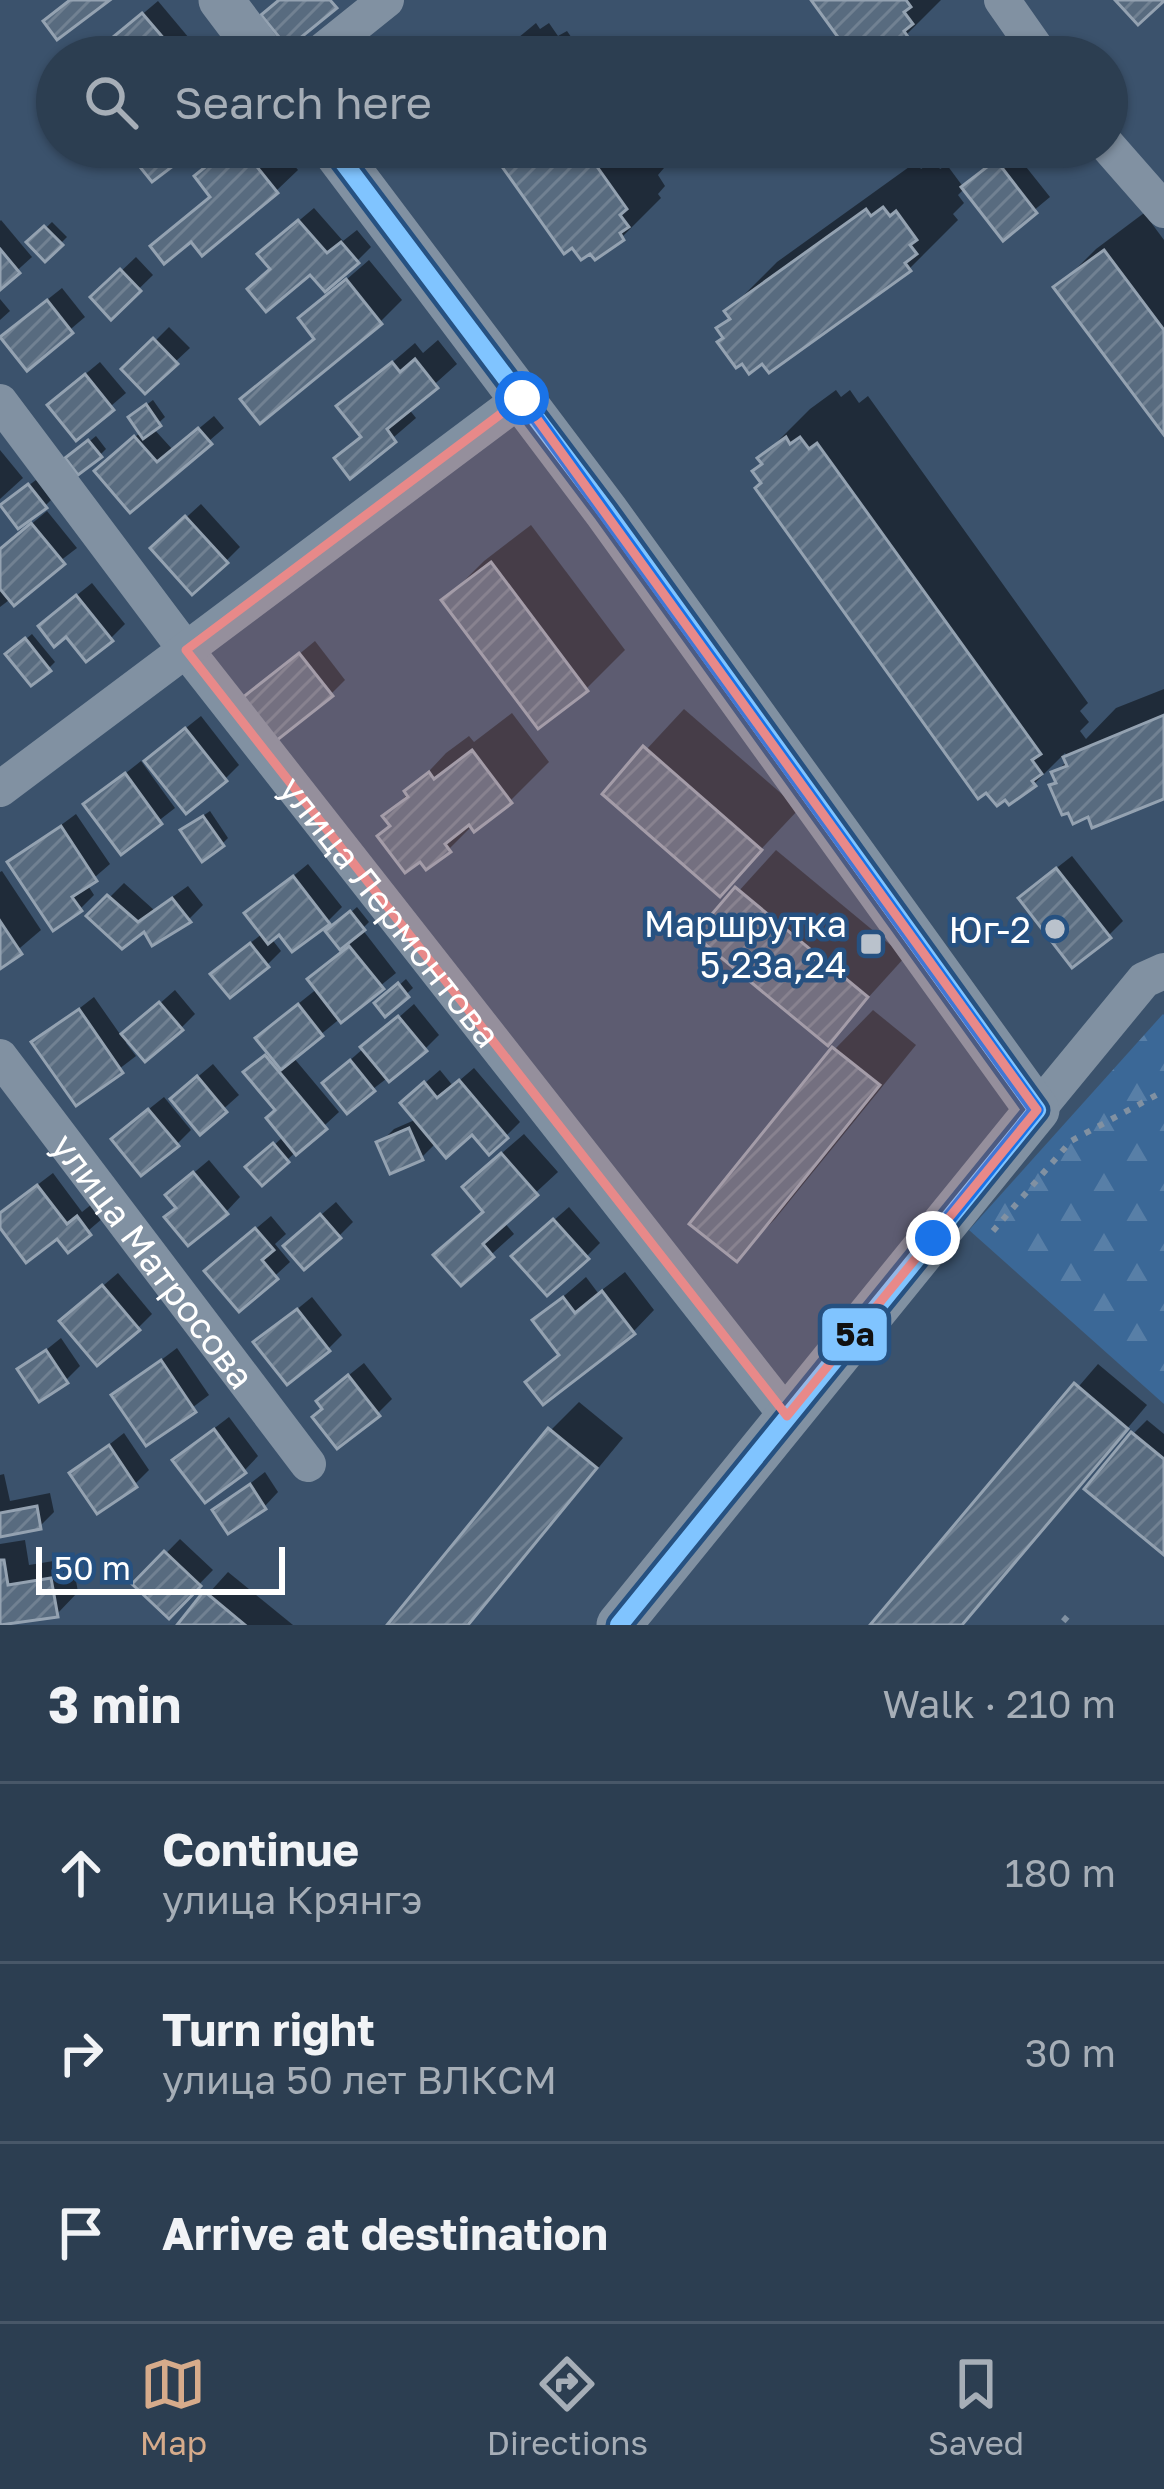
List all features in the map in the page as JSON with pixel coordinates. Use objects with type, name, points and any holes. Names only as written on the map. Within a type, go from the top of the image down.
[{"type":"street","points":[[221,0],[248,36]]},
{"type":"street","points":[[341,36],[386,0]]},
{"type":"street","points":[[1002,0],[1027,36]]},
{"type":"street","points":[[348,168],[522,398],[1036,1110]]},
{"type":"street","points":[[1127,168],[1164,210]]},
{"type":"street","points":[[0,789],[522,398]]},
{"type":"street","name":"улица Лермонтова","points":[[0,402],[187,650],[787,1416]]},
{"type":"street","points":[[619,1625],[1144,980],[1164,971]]},
{"type":"street","name":"улица Матросова","points":[[0,1057],[308,1464]]},
{"type":"path","points":[[980,1246],[1071,1142],[1164,1091]]},
{"type":"path","points":[[1063,1617],[1072,1625]]},
{"type":"highlighted area","points":[[522,398],[1037,1110],[787,1416],[186,650]]},
{"type":"green space","points":[[1164,1015],[1164,1404],[969,1230]]},
{"type":"building","points":[[70,0],[110,0],[62,36],[54,36],[43,21]]},
{"type":"building","points":[[279,0],[330,0],[337,8],[303,36],[278,36],[261,15]]},
{"type":"building","points":[[811,0],[906,0],[911,7],[904,12],[913,24],[904,31],[907,36],[837,36]]},
{"type":"building","points":[[1115,0],[1164,0],[1164,1],[1138,25]]},
{"type":"building","points":[[142,13],[162,36],[114,36]]},
{"type":"building","points":[[141,168],[170,168],[152,182]]},
{"type":"building","points":[[204,168],[258,168],[278,193],[202,256],[191,242],[164,264],[150,246],[210,197],[194,176]]},
{"type":"building","points":[[503,168],[598,168],[627,209],[620,215],[629,227],[620,233],[624,240],[595,260],[590,254],[581,260],[572,248],[564,254]]},
{"type":"building","points":[[986,168],[1002,168],[1037,213],[1003,241],[961,187]]},
{"type":"building","points":[[883,207],[890,216],[896,211],[917,240],[910,245],[917,254],[905,263],[911,271],[769,373],[762,364],[749,374],[742,364],[736,368],[717,342],[723,338],[716,328],[730,319],[724,311],[866,209],[871,216]]},
{"type":"building","points":[[298,220],[327,253],[341,242],[359,263],[325,292],[310,275],[266,312],[247,289],[270,269],[257,254]]},
{"type":"building","points":[[44,226],[63,245],[45,262],[26,242]]},
{"type":"building","points":[[0,249],[20,273],[0,290]]},
{"type":"building","points":[[1104,250],[1164,330],[1164,435],[1053,287]]},
{"type":"building","points":[[120,269],[141,291],[111,320],[90,297]]},
{"type":"building","points":[[346,279],[382,324],[260,424],[240,399],[314,339],[298,318]]},
{"type":"building","points":[[47,300],[73,333],[27,371],[0,337]]},
{"type":"building","points":[[153,338],[178,364],[145,394],[121,369]]},
{"type":"building","points":[[415,359],[438,388],[387,429],[396,442],[350,479],[334,458],[361,437],[336,406],[392,362],[400,372]]},
{"type":"building","points":[[85,374],[114,410],[76,441],[47,405]]},
{"type":"building","points":[[146,404],[161,426],[143,439],[128,417]]},
{"type":"building","points":[[198,428],[212,444],[130,513],[94,471],[134,436],[157,462]]},
{"type":"building","points":[[786,437],[790,444],[800,437],[809,449],[817,443],[1041,754],[1032,760],[1042,774],[1032,781],[1036,786],[1009,805],[1005,800],[997,806],[986,793],[978,799],[755,488],[761,483],[752,471],[762,464],[757,458]]},
{"type":"building","points":[[88,440],[102,457],[78,475],[65,458]]},
{"type":"building","points":[[28,484],[47,508],[18,529],[0,505]]},
{"type":"building","points":[[185,516],[228,563],[192,595],[150,548]]},
{"type":"building","points":[[31,523],[65,564],[14,606],[0,589],[0,549]]},
{"type":"building","points":[[491,562],[588,691],[538,729],[441,600]]},
{"type":"building","points":[[76,595],[113,641],[86,662],[66,637],[54,647],[38,626]]},
{"type":"building","points":[[25,638],[51,671],[31,686],[5,654]]},
{"type":"building","points":[[299,653],[333,696],[276,741],[242,698]]},
{"type":"building","points":[[1164,715],[1164,799],[1092,828],[1088,817],[1073,824],[1068,813],[1062,815],[1049,785],[1056,783],[1051,772],[1067,766],[1063,757]]},
{"type":"building","points":[[185,728],[227,781],[186,814],[144,761]]},
{"type":"building","points":[[643,746],[762,850],[720,897],[602,794]]},
{"type":"building","points":[[472,750],[512,803],[474,832],[469,825],[445,844],[451,852],[426,870],[420,862],[405,873],[377,836],[390,826],[382,816],[408,797],[404,791],[429,772],[434,779]]},
{"type":"building","points":[[125,773],[162,824],[121,855],[83,804]]},
{"type":"building","points":[[203,816],[224,846],[202,862],[180,830]]},
{"type":"building","points":[[61,826],[97,881],[72,897],[82,911],[53,931],[7,862]]},
{"type":"building","points":[[1056,868],[1111,938],[1072,968],[1018,898]]},
{"type":"building","points":[[293,876],[330,924],[292,952],[279,935],[268,944],[244,913]]},
{"type":"building","points":[[735,887],[868,997],[828,1046],[694,935]]},
{"type":"building","points":[[107,895],[138,922],[172,898],[191,922],[152,946],[144,932],[122,949],[86,916]]},
{"type":"building","points":[[350,911],[365,930],[340,950],[325,931]]},
{"type":"building","points":[[0,921],[22,954],[0,969]]},
{"type":"building","points":[[250,943],[269,967],[230,998],[210,974]]},
{"type":"building","points":[[349,946],[384,989],[341,1023],[307,979]]},
{"type":"building","points":[[398,983],[409,997],[385,1017],[374,1003]]},
{"type":"building","points":[[159,1002],[183,1030],[145,1062],[121,1034]]},
{"type":"building","points":[[298,1004],[323,1036],[281,1070],[255,1038]]},
{"type":"building","points":[[79,1009],[123,1073],[76,1106],[31,1042]]},
{"type":"building","points":[[398,1016],[427,1051],[389,1082],[360,1047]]},
{"type":"building","points":[[832,1047],[880,1085],[737,1262],[689,1224]]},
{"type":"building","points":[[265,1055],[327,1129],[296,1155],[266,1118],[275,1110],[243,1072]]},
{"type":"building","points":[[350,1060],[375,1091],[347,1114],[322,1083]]},
{"type":"building","points":[[197,1076],[227,1112],[200,1135],[170,1099]]},
{"type":"building","points":[[459,1080],[508,1138],[489,1155],[472,1135],[446,1158],[400,1103],[424,1082],[437,1098]]},
{"type":"building","points":[[148,1109],[179,1146],[141,1176],[111,1139]]},
{"type":"building","points":[[409,1128],[423,1160],[390,1174],[376,1142]]},
{"type":"building","points":[[273,1143],[289,1162],[262,1186],[245,1167]]},
{"type":"building","points":[[501,1153],[538,1195],[483,1244],[494,1257],[461,1286],[433,1255],[483,1212],[462,1187]]},
{"type":"building","points":[[193,1172],[228,1214],[188,1246],[164,1217],[176,1208],[165,1195]]},
{"type":"building","points":[[37,1185],[67,1224],[77,1216],[91,1235],[68,1253],[57,1239],[26,1263],[0,1228],[0,1213]]},
{"type":"building","points":[[320,1214],[341,1238],[304,1270],[283,1246]]},
{"type":"building","points":[[553,1219],[589,1259],[547,1296],[511,1256]]},
{"type":"building","points":[[255,1228],[274,1250],[262,1260],[278,1279],[239,1312],[204,1271]]},
{"type":"building","points":[[102,1285],[140,1330],[97,1366],[59,1321]]},
{"type":"building","points":[[602,1291],[635,1334],[543,1405],[525,1382],[559,1355],[532,1320],[563,1297],[575,1313]]},
{"type":"building","points":[[297,1309],[330,1351],[287,1385],[253,1342]]},
{"type":"building","points":[[46,1350],[68,1383],[39,1402],[17,1369]]},
{"type":"building","points":[[161,1360],[196,1412],[146,1446],[111,1395]]},
{"type":"building","points":[[348,1375],[380,1416],[337,1449],[312,1417],[322,1409],[316,1401]]},
{"type":"building","points":[[1074,1383],[1128,1429],[962,1625],[870,1625]]},
{"type":"building","points":[[548,1428],[597,1468],[468,1625],[387,1625]]},
{"type":"building","points":[[214,1429],[246,1473],[205,1503],[172,1460]]},
{"type":"building","points":[[1131,1432],[1164,1459],[1164,1555],[1084,1489]]},
{"type":"building","points":[[109,1445],[137,1487],[97,1514],[69,1473]]},
{"type":"building","points":[[250,1484],[266,1509],[228,1534],[212,1510]]},
{"type":"building","points":[[37,1506],[41,1529],[0,1537],[0,1513]]},
{"type":"building","points":[[164,1551],[201,1586],[169,1619],[132,1584]]},
{"type":"building","points":[[0,1560],[4,1560],[8,1585],[51,1578],[58,1617],[0,1625]]},
{"type":"building","points":[[204,1591],[245,1625],[177,1625]]},
{"type":"transit line","name":"5а","points":[[348,168],[606,511],[1037,1110],[619,1625]]},
{"type":"place","name":"Юг-2","points":[[1055,929]]},
{"type":"place","name":"Маршрутка 5,23а,24","points":[[871,944]]},
{"type":"route","points":[[522,398],[1036,1110],[933,1238]]}]
